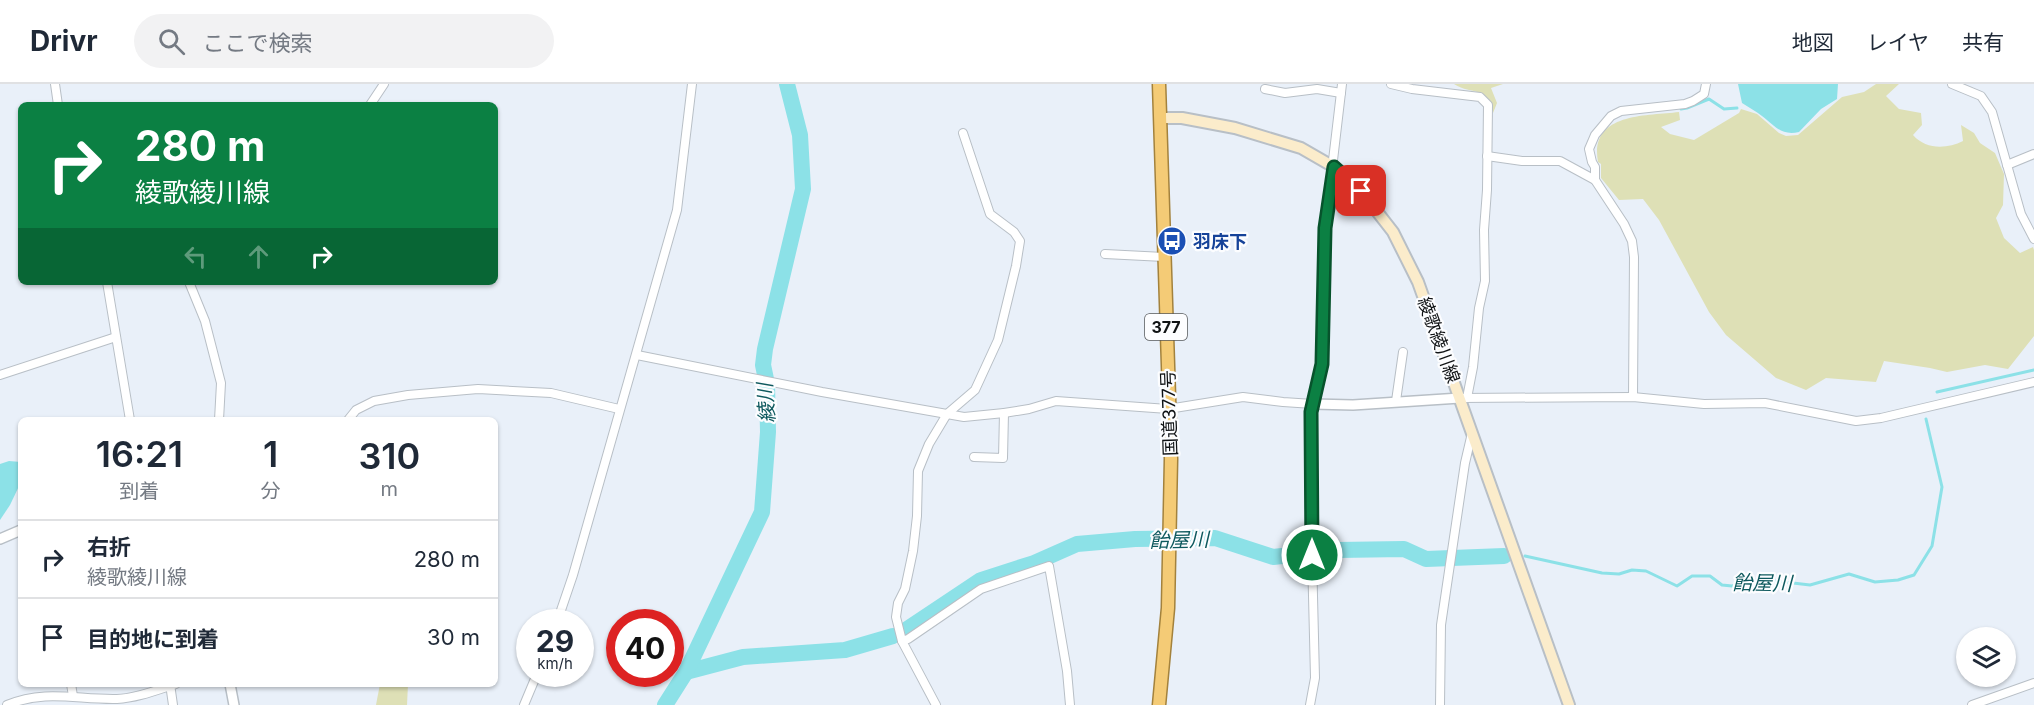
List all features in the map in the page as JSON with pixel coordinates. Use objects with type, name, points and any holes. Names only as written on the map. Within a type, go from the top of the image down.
[{"type":"highway","name":"国道377号","points":[[1159,84],[1171,459],[1168,608],[1159,705]]},
{"type":"main road","name":"綾歌綾川線","points":[[1161,118],[1182,117],[1235,128],[1300,148],[1334,167],[1361,191],[1393,232],[1418,282],[1464,398],[1472,430],[1569,705]]},
{"type":"street","points":[[55,84],[58,102]]},
{"type":"street","points":[[372,102],[384,84]]},
{"type":"street","points":[[561,609],[637,355],[677,210],[692,84]]},
{"type":"street","points":[[1391,84],[1412,89],[1480,97],[1488,105],[1484,230],[1485,281],[1479,308],[1473,367],[1464,398]]},
{"type":"street","points":[[1595,180],[1595,167],[1589,149],[1595,135],[1611,116],[1621,111],[1693,101],[1704,94],[1706,84]]},
{"type":"street","points":[[1952,84],[1981,96],[1992,112],[2021,214],[2034,239]]},
{"type":"street","points":[[1265,89],[1285,93],[1342,88],[1325,228],[1322,364],[1311,412],[1315,678],[1310,705]]},
{"type":"street","points":[[936,705],[902,641],[896,616],[898,603],[905,589],[913,551],[917,516],[918,471],[929,444],[947,414],[975,390],[998,340],[1020,241],[1014,232],[990,214],[963,133]]},
{"type":"street","points":[[2007,165],[2034,154]]},
{"type":"street","points":[[1487,156],[1522,161],[1560,161],[1595,180],[1624,224],[1632,241],[1634,257],[1633,397]]},
{"type":"street","points":[[1105,254],[1164,258]]},
{"type":"street","points":[[107,285],[129,417]]},
{"type":"street","points":[[190,285],[205,321],[221,382],[219,417]]},
{"type":"street","points":[[0,375],[116,337]]},
{"type":"street","points":[[1396,401],[1403,352]]},
{"type":"street","points":[[637,355],[822,392],[964,417],[1029,409],[1056,401],[1168,409],[1243,397],[1283,402],[1353,405],[1464,398],[1633,397],[1704,404],[1765,404],[1856,421],[1881,418],[2034,382]]},
{"type":"street","points":[[350,417],[356,410],[374,401],[408,395],[478,389],[551,393],[620,409]]},
{"type":"street","points":[[974,458],[1003,458],[1004,413]]},
{"type":"street","points":[[1440,705],[1442,625],[1465,463],[1472,430]]},
{"type":"street","points":[[0,539],[18,531]]},
{"type":"street","points":[[902,641],[981,589],[1049,566],[1067,671],[1070,705]]},
{"type":"street","points":[[1972,705],[2034,683]]},
{"type":"street","points":[[72,687],[74,696]]},
{"type":"street","points":[[7,705],[34,696],[74,696],[91,702],[119,699],[166,687]]},
{"type":"street","points":[[172,687],[173,705]]},
{"type":"street","points":[[231,687],[234,705]]},
{"type":"street","points":[[524,705],[532,687]]},
{"type":"green space","points":[[1454,84],[1503,84],[1491,88],[1497,103],[1493,113],[1483,94]]},
{"type":"green space","points":[[1876,84],[1899,84],[1886,96],[1899,109],[1921,113],[1922,125],[1913,135],[1918,140],[1930,146],[1950,146],[1963,141],[1961,125],[1974,133],[1980,143],[1995,153],[2004,174],[2003,205],[1996,218],[2004,238],[2020,253],[2033,247],[2034,250],[2034,336],[2008,369],[1985,365],[1947,372],[1884,361],[1876,382],[1826,378],[1806,390],[1776,378],[1726,335],[1709,312],[1659,220],[1643,199],[1619,200],[1601,178],[1598,146],[1602,134],[1622,120],[1679,112],[1680,120],[1661,127],[1670,134],[1694,140],[1739,113],[1741,109],[1757,114],[1779,133],[1786,136],[1798,135],[1842,97],[1864,92]]},
{"type":"green space","points":[[379,687],[408,687],[407,705],[376,705]]},
{"type":"water","points":[[1738,84],[1838,84],[1837,99],[1821,109],[1799,132],[1787,133],[1742,103]]},
{"type":"water","points":[[9,461],[18,462],[18,488],[0,520],[0,464]]},
{"type":"waterway","name":"綾川","points":[[665,705],[686,672],[762,512],[768,432],[767,384],[763,365],[765,349],[803,189],[800,135],[787,84]]},
{"type":"waterway","points":[[1681,109],[1709,99],[1724,109],[1737,108]]},
{"type":"waterway","name":"飴屋川","points":[[1937,392],[2034,370]]},
{"type":"waterway","name":"飴屋川","points":[[1525,556],[1602,573],[1646,571],[1677,586],[1692,576],[1710,576],[1722,585],[1732,586],[1760,579],[1810,585],[1849,574],[1875,582],[1898,580],[1914,575],[1932,546],[1942,487],[1926,419]]},
{"type":"waterway","name":"飴屋川","points":[[906,630],[981,580],[1034,563],[1077,544],[1135,539],[1215,538],[1273,557],[1338,550],[1404,549],[1426,559],[1504,556]]},
{"type":"waterway","name":"飴屋川","points":[[686,672],[743,657],[845,650],[893,636]]},
{"type":"place","name":"羽床下","points":[[1172,241]]},
{"type":"route","points":[[1312,555],[1311,412],[1322,364],[1325,228],[1334,167],[1361,191]]}]
